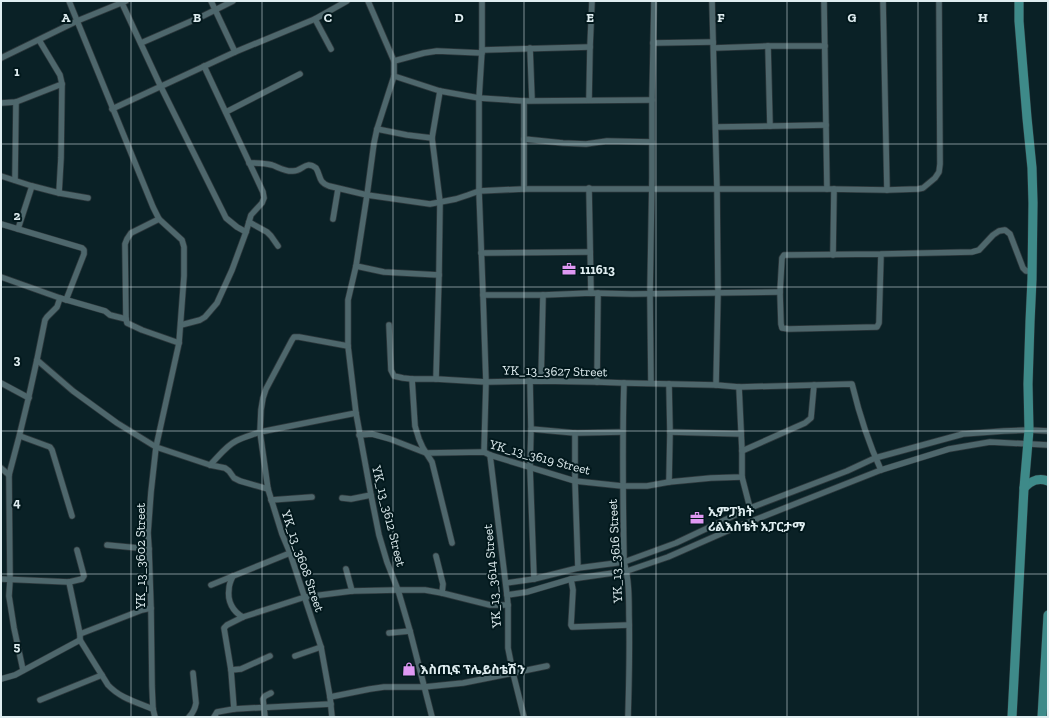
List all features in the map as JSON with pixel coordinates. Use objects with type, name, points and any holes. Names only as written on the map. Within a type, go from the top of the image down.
[{"type":"main road","points":[[1012,717],[1024,488],[1029,430],[1028,384],[1033,211],[1032,168],[1019,21],[1019,1]]},
{"type":"main road","points":[[1024,488],[1033,480],[1038,479],[1048,481]]},
{"type":"main road","points":[[1043,717],[1048,615]]},
{"type":"street","name":"YK_13_3602 Street","points":[[69,1],[153,207],[160,219],[180,238],[184,247],[184,276],[179,343],[156,447],[148,533],[152,686],[153,709],[156,717]]},
{"type":"street","points":[[211,1],[235,52]]},
{"type":"street","points":[[141,43],[233,1]]},
{"type":"street","points":[[112,108],[235,52],[315,19],[347,1]]},
{"type":"street","points":[[368,1],[394,61],[437,51],[482,52],[530,48],[590,47]]},
{"type":"street","points":[[482,1],[482,52],[479,98],[479,191],[486,382],[484,452]]},
{"type":"street","points":[[589,100],[592,1]]},
{"type":"street","points":[[651,383],[650,294],[654,1]]},
{"type":"street","points":[[712,1],[717,189],[718,292],[716,385]]},
{"type":"street","points":[[824,1],[827,189]]},
{"type":"street","points":[[883,1],[887,190]]},
{"type":"street","points":[[249,163],[273,165],[291,171],[295,171],[305,165],[310,164],[316,168],[321,182],[338,189],[367,195],[430,204],[462,197],[479,191],[524,188],[887,190],[923,188],[935,178],[939,172],[940,164],[939,1]]},
{"type":"street","points":[[1,58],[77,20],[123,2],[160,85],[226,218],[246,232]]},
{"type":"street","points":[[315,19],[331,49]]},
{"type":"street","points":[[39,40],[60,75],[62,84],[59,192]]},
{"type":"street","points":[[653,43],[825,46]]},
{"type":"street","points":[[768,46],[770,126]]},
{"type":"street","points":[[530,48],[532,100]]},
{"type":"street","name":"YK_13_3612 Street","points":[[394,61],[394,76],[377,129],[356,266],[348,300],[348,346],[356,413],[371,495],[387,562],[398,590],[410,631],[432,717]]},
{"type":"street","points":[[181,325],[200,320],[205,317],[217,303],[232,270],[251,215],[262,203],[264,198],[263,192],[204,66]]},
{"type":"street","points":[[226,112],[300,74]]},
{"type":"street","points":[[394,76],[440,91],[479,98],[524,100],[652,100]]},
{"type":"street","points":[[1,103],[16,102],[62,84]]},
{"type":"street","points":[[436,378],[440,202],[432,138],[440,91]]},
{"type":"street","points":[[524,100],[524,188]]},
{"type":"street","points":[[15,180],[16,102]]},
{"type":"street","points":[[716,127],[826,125]]},
{"type":"street","points":[[377,129],[432,138]]},
{"type":"street","points":[[524,139],[562,144],[586,144],[607,141],[652,142]]},
{"type":"street","points":[[1,176],[32,186],[88,198]]},
{"type":"street","points":[[18,229],[32,186]]},
{"type":"street","points":[[590,188],[591,293]]},
{"type":"street","points":[[333,218],[338,189]]},
{"type":"street","points":[[832,255],[834,189]]},
{"type":"street","points":[[160,219],[131,233],[127,238],[125,244],[126,319],[127,323],[142,330],[179,343]]},
{"type":"street","points":[[249,222],[272,236],[278,246]]},
{"type":"street","points":[[1,224],[82,248],[84,250],[84,254],[63,299],[45,320],[29,398],[9,475],[9,596],[23,670]]},
{"type":"street","points":[[881,254],[879,323],[877,327],[782,328],[780,292],[782,258],[784,255],[972,252],[979,250],[993,235],[999,231],[1005,230],[1010,234],[1023,268],[1026,271],[1032,271]]},
{"type":"street","points":[[481,253],[590,252]]},
{"type":"street","points":[[356,266],[384,272],[439,275]]},
{"type":"street","points":[[1,277],[63,299],[105,311],[110,315],[126,319]]},
{"type":"street","points":[[483,295],[780,292]]},
{"type":"street","points":[[597,382],[598,293]]},
{"type":"street","points":[[541,381],[542,295]]},
{"type":"street","name":"YK_13_3627 Street","points":[[389,325],[391,370],[394,376],[412,379],[436,378],[486,382],[541,381],[651,383],[739,387],[852,384],[860,416],[875,458]]},
{"type":"street","name":"YK_13_3608 Street","points":[[332,717],[321,647],[271,500],[268,489],[260,432],[263,398],[266,389],[294,337],[348,346]]},
{"type":"street","points":[[37,360],[117,423],[156,447],[210,466],[225,468],[234,478],[240,481],[268,489]]},
{"type":"street","points":[[412,379],[415,426],[419,439],[432,462],[452,543]]},
{"type":"street","points":[[530,381],[530,467],[534,579]]},
{"type":"street","points":[[1,383],[29,398]]},
{"type":"street","name":"YK_13_3616 Street","points":[[624,383],[622,486],[624,562],[628,588],[629,625],[628,717]]},
{"type":"street","points":[[669,384],[669,482]]},
{"type":"street","points":[[742,451],[805,423],[811,418],[814,385]]},
{"type":"street","points":[[739,387],[742,477],[750,508]]},
{"type":"street","points":[[210,466],[235,441],[260,432],[356,413]]},
{"type":"street","points":[[531,429],[575,432],[622,432]]},
{"type":"street","points":[[506,583],[534,579],[578,568],[624,562],[676,543],[750,508],[847,471],[875,458],[963,434],[1029,430],[1048,431]]},
{"type":"street","points":[[575,432],[578,568]]},
{"type":"street","points":[[670,432],[741,434]]},
{"type":"street","name":"YK_13_3619 Street","points":[[360,435],[372,434],[390,439],[426,453],[484,452],[575,481],[622,486],[647,486],[669,482],[711,478],[742,477]]},
{"type":"street","points":[[20,436],[50,447],[52,450],[72,516]]},
{"type":"street","points":[[508,595],[527,592],[571,579],[626,571],[668,557],[734,528],[881,470],[949,450],[990,442],[1048,445]]},
{"type":"street","name":"YK_13_3614 Street","points":[[490,455],[508,595],[508,648],[524,717]]},
{"type":"street","points":[[875,458],[881,470]]},
{"type":"street","points":[[1,468],[9,475]]},
{"type":"street","points":[[342,498],[351,499],[371,495]]},
{"type":"street","points":[[271,500],[312,497]]},
{"type":"street","points":[[107,546],[149,550]]},
{"type":"street","points":[[1,579],[69,582],[82,579],[84,576],[77,550]]},
{"type":"street","points":[[211,585],[290,553]]},
{"type":"street","points":[[436,556],[443,584],[442,593]]},
{"type":"street","points":[[346,569],[352,591]]},
{"type":"street","points":[[233,576],[228,590],[229,598],[234,610],[243,617]]},
{"type":"street","points":[[571,579],[572,627],[629,625]]},
{"type":"street","points":[[69,582],[80,637],[108,685],[113,691],[123,698],[153,709]]},
{"type":"street","points":[[234,709],[231,670],[224,628],[243,617],[305,597],[352,591],[425,590],[490,605],[508,604]]},
{"type":"street","points":[[1,679],[15,675],[80,637],[138,611],[151,608]]},
{"type":"street","points":[[389,633],[410,631]]},
{"type":"street","points":[[295,656],[321,647]]},
{"type":"street","points":[[231,670],[241,669],[270,656]]},
{"type":"street","points":[[330,697],[384,687],[424,687],[463,683],[547,666]]},
{"type":"street","points":[[189,717],[195,708],[196,703],[193,673]]},
{"type":"street","points":[[40,700],[102,675]]},
{"type":"street","points":[[265,717],[263,698],[271,693]]},
{"type":"street","points":[[215,714],[234,709],[331,704]]},
{"type":"place","name":"111613","points":[[569,269]]},
{"type":"place","name":"ኢምፓክት ሪልእስቴት አፓርታማ","points":[[697,518]]},
{"type":"place","name":"እስጢፍ ፕሌይስቴሽን","points":[[409,669]]}]
